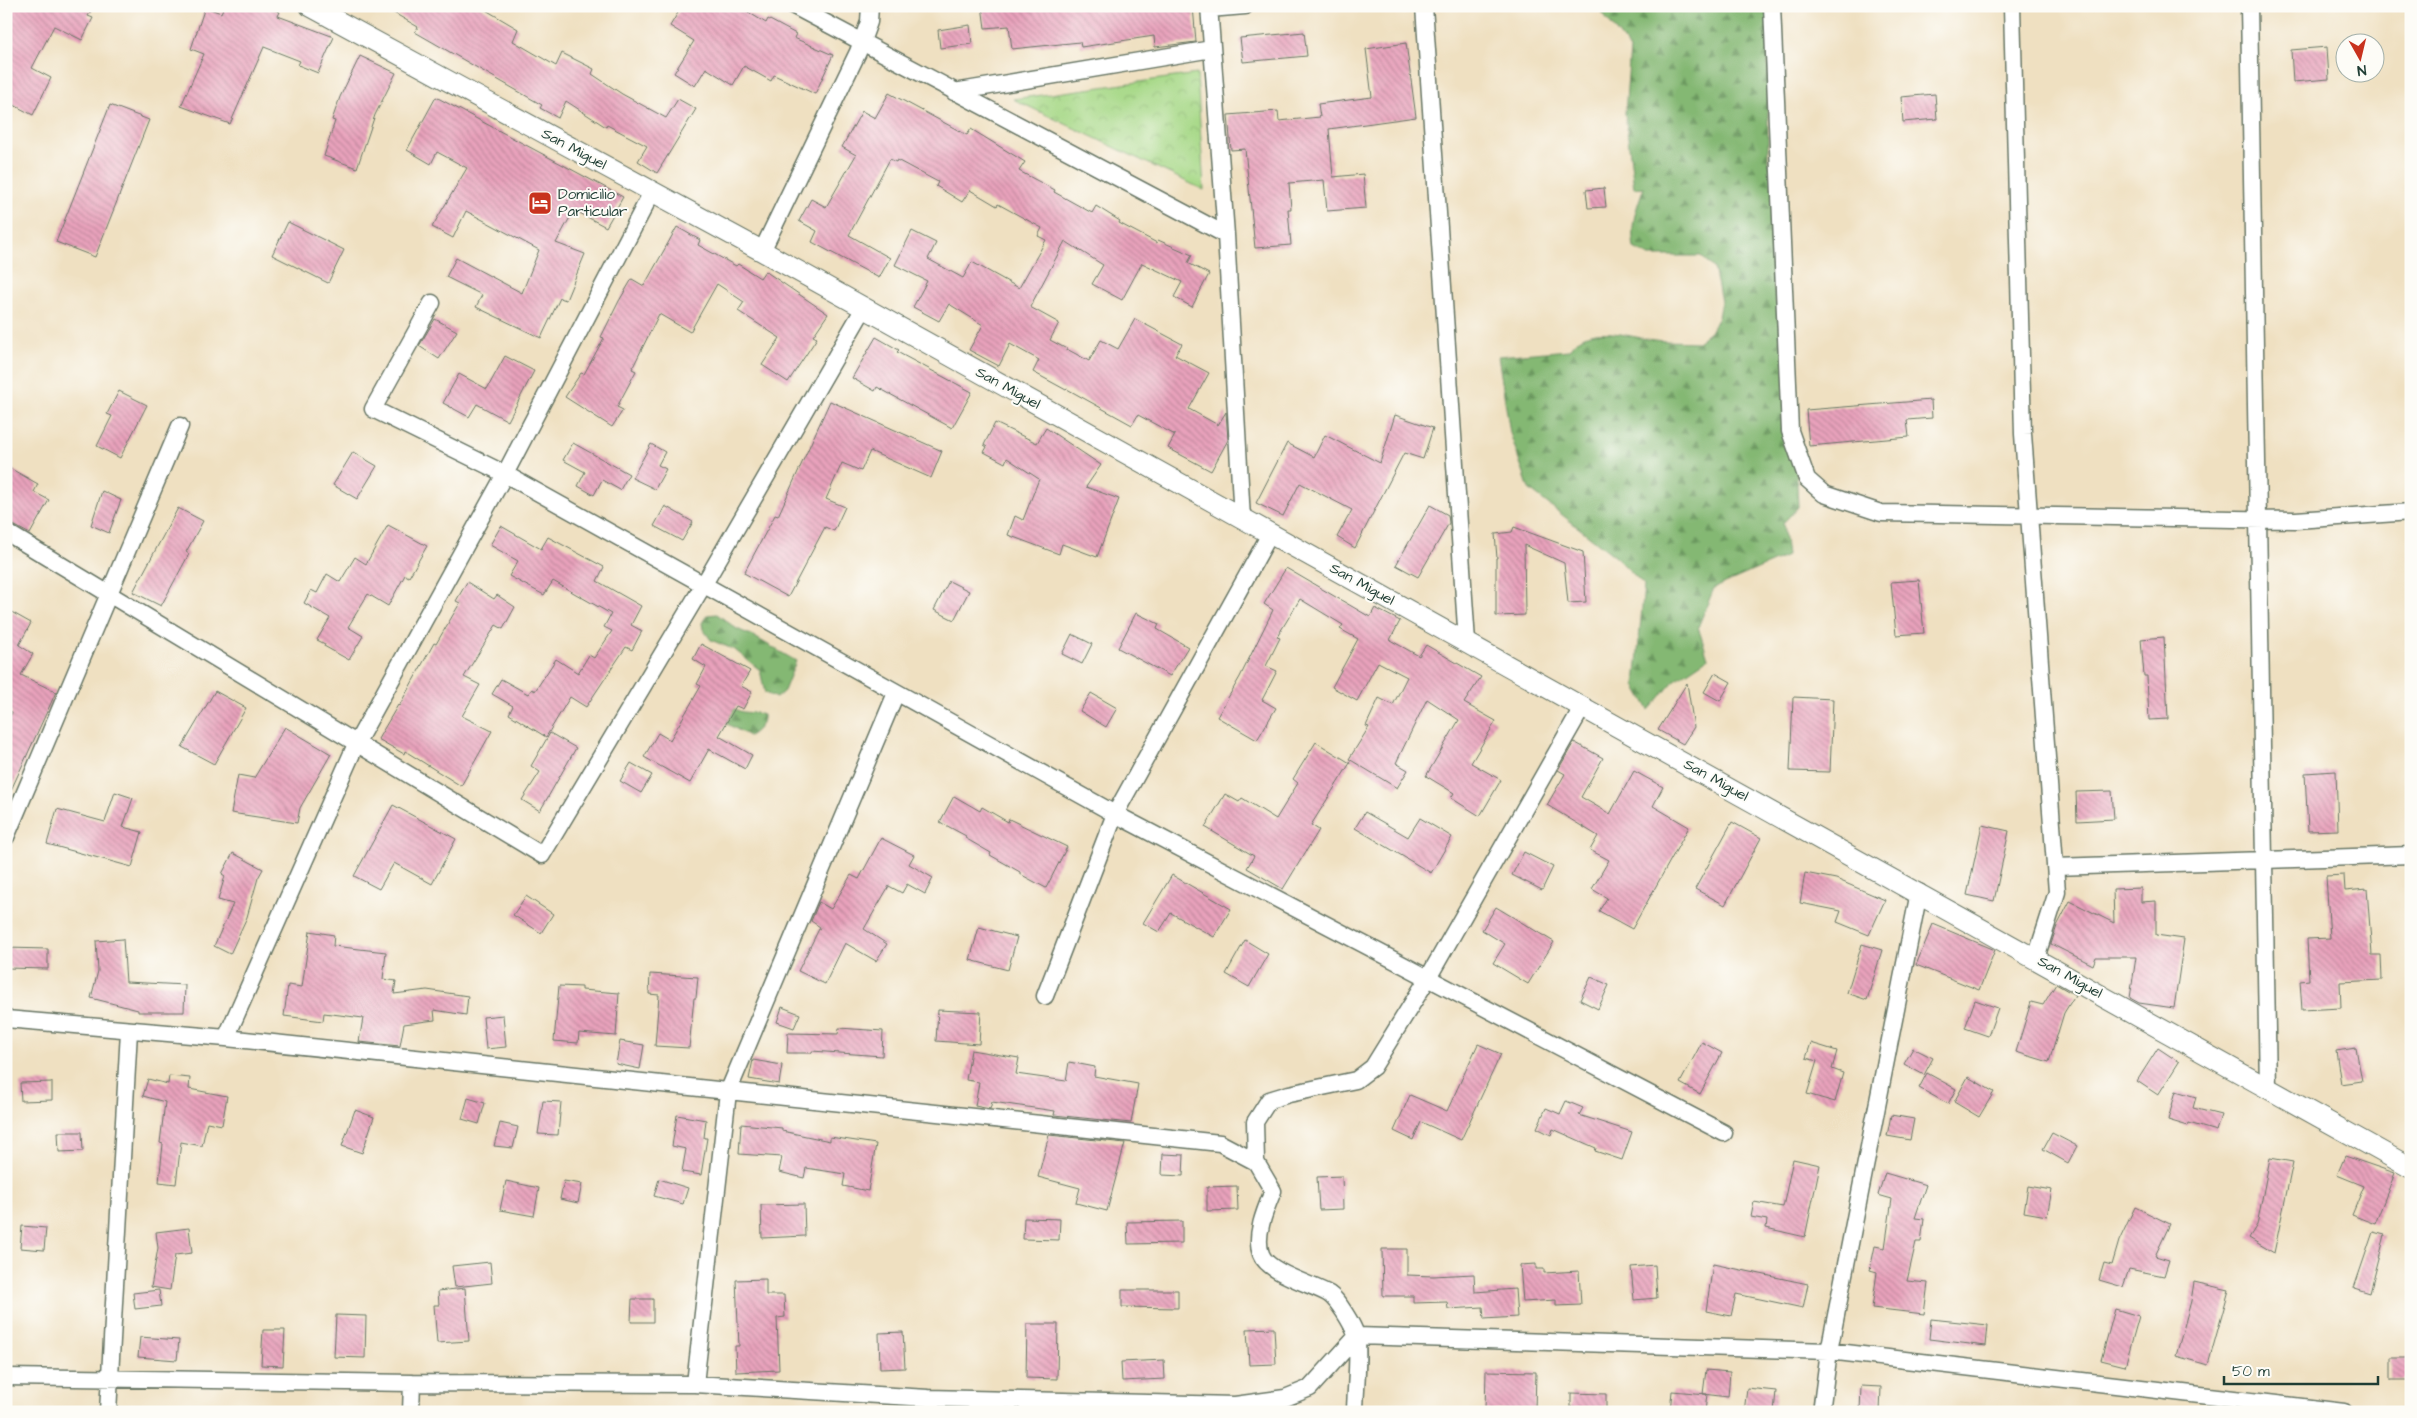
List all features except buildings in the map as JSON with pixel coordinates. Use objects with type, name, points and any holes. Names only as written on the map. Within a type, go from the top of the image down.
[{"type":"street","name":"San Miguel","points":[[310,6],[762,251],[1242,519],[1919,892],[2411,1168]]},
{"type":"street","points":[[794,6],[1226,235]]},
{"type":"street","points":[[762,251],[861,43],[869,22],[870,6]]},
{"type":"street","points":[[1242,519],[1226,235],[1209,7],[1245,6]]},
{"type":"street","points":[[1424,6],[1467,642]]},
{"type":"street","points":[[1772,6],[1790,431],[1807,479],[1824,494],[1881,513],[2296,520],[2411,512]]},
{"type":"street","points":[[2012,6],[2023,434],[2057,892],[2036,958]]},
{"type":"street","points":[[2249,6],[2268,1088]]},
{"type":"street","points":[[954,92],[1212,49]]},
{"type":"street","points":[[226,1038],[357,742],[506,474],[652,192]]},
{"type":"street","points":[[432,303],[373,409],[506,474],[1115,814],[1724,1133]]},
{"type":"street","points":[[6,532],[542,855],[704,584],[864,308]]},
{"type":"street","points":[[6,837],[180,426]]},
{"type":"street","points":[[1045,996],[1115,814],[1270,534]]},
{"type":"street","points":[[695,1384],[728,1092],[896,693]]},
{"type":"street","points":[[1355,1412],[1357,1336],[1348,1318],[1331,1295],[1274,1268],[1261,1255],[1260,1242],[1264,1213],[1273,1190],[1256,1162],[1255,1122],[1269,1100],[1356,1080],[1372,1067],[1428,978],[1583,706]]},
{"type":"street","points":[[2055,867],[2411,855]]},
{"type":"street","points":[[1821,1412],[1829,1351],[1919,892]]},
{"type":"street","points":[[6,1019],[226,1038],[1220,1143],[1256,1162]]},
{"type":"street","points":[[108,1412],[129,1030]]},
{"type":"street","points":[[6,1377],[109,1377],[412,1383],[695,1384],[928,1405],[1235,1405],[1285,1398],[1310,1388],[1357,1336],[1829,1351],[2344,1412]]},
{"type":"street","points":[[411,1412],[412,1383]]},
{"type":"green space","points":[[1604,6],[1768,6],[1768,162],[1776,183],[1777,193],[1770,254],[1790,401],[1798,507],[1783,523],[1787,556],[1714,588],[1698,627],[1708,658],[1674,681],[1649,710],[1635,685],[1644,585],[1616,557],[1529,489],[1510,433],[1498,356],[1569,350],[1576,341],[1585,336],[1605,332],[1659,341],[1697,342],[1710,332],[1718,317],[1721,301],[1714,268],[1701,256],[1649,256],[1634,248],[1633,224],[1644,187],[1634,188],[1625,113],[1630,49],[1602,13]]},
{"type":"green space","points":[[1197,74],[1204,190],[1013,99]]},
{"type":"green space","points":[[717,614],[737,629],[796,661],[784,691],[776,698],[765,693],[760,670],[735,650],[711,640],[703,629],[702,623],[707,615]]},
{"type":"green space","points":[[732,706],[739,711],[763,715],[761,725],[755,732],[749,736],[722,721]]},
{"type":"place","name":"Domicilio Particular","points":[[540,203]]}]
